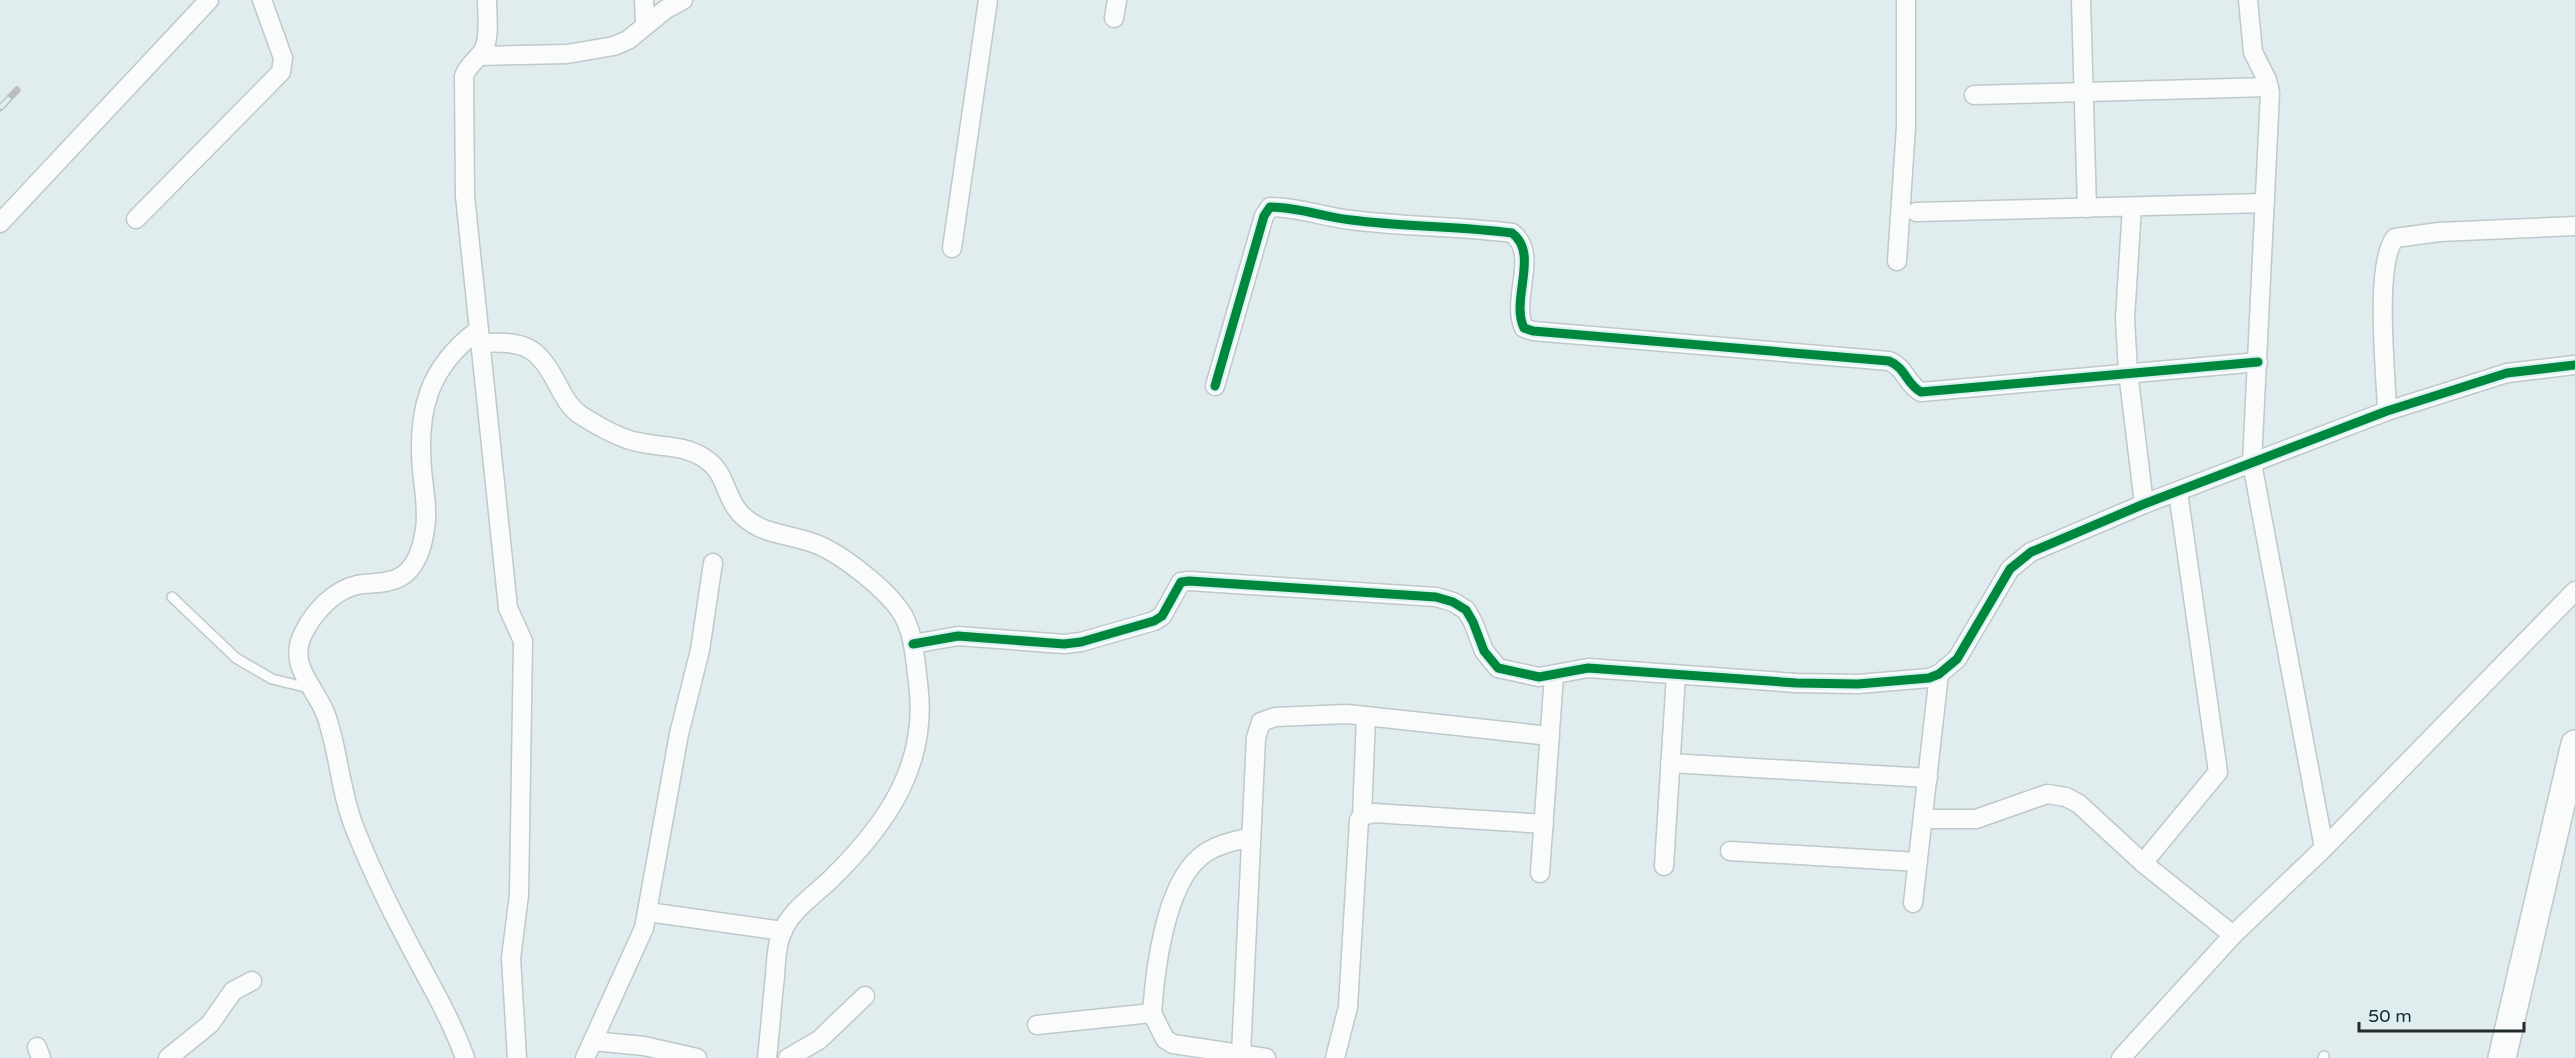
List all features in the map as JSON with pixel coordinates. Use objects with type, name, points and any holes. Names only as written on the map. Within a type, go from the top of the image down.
[{"type":"main road","points":[[2502,1058],[2575,744]]},
{"type":"street","points":[[0,223],[209,0]]},
{"type":"street","points":[[136,219],[281,72],[283,58],[262,0]]},
{"type":"street","points":[[487,0],[486,44],[466,70],[462,113],[465,196],[478,337],[508,608],[523,641],[519,895],[511,958],[517,1058]]},
{"type":"street","points":[[644,0],[645,24]]},
{"type":"street","points":[[478,56],[567,54],[592,51],[628,40],[645,24],[684,0]]},
{"type":"street","points":[[952,248],[988,0]]},
{"type":"street","points":[[1897,261],[1906,127],[1906,0]]},
{"type":"street","points":[[2081,0],[2087,208]]},
{"type":"street","points":[[2248,0],[2253,52],[2269,87],[2252,463],[2324,848]]},
{"type":"street","points":[[1974,95],[2082,90],[2269,87]]},
{"type":"street","points":[[1916,212],[2265,203]]},
{"type":"street","points":[[1215,386],[1264,216],[1270,207],[1306,209],[1350,220],[1512,233],[1520,239],[1525,257],[1520,318],[1524,328],[1533,331],[1889,361],[1899,365],[1910,384],[1921,392],[2258,362]]},
{"type":"street","points":[[2132,207],[2126,304],[2128,372],[2144,504]]},
{"type":"street","points":[[2387,411],[2383,282],[2388,246],[2395,238],[2439,232],[2575,226]]},
{"type":"street","points":[[465,1058],[450,1019],[394,915],[354,827],[346,804],[325,713],[298,662],[298,649],[303,632],[321,608],[346,589],[400,577],[417,559],[425,529],[421,455],[428,389],[439,368],[465,340],[478,337],[533,349],[543,360],[571,407],[582,416],[632,441],[684,448],[710,462],[720,472],[734,506],[745,520],[761,530],[822,546],[884,592],[900,610],[913,645],[919,702],[918,730],[910,770],[875,831],[831,879],[801,905],[783,931],[777,950],[767,1058]]},
{"type":"street","points":[[913,645],[958,636],[1037,643],[1081,642],[1154,621],[1162,616],[1181,582],[1189,581],[1436,597],[1454,602],[1466,610],[1485,651],[1498,668],[1539,677],[1588,668],[1796,683],[1858,684],[1915,680],[1939,674],[1957,658],[2001,582],[2019,560],[2144,504],[2387,411],[2507,373],[2575,365]]},
{"type":"street","points":[[2143,863],[2218,772],[2178,492]]},
{"type":"street","points":[[697,1058],[644,1046],[589,1050],[642,935],[648,912],[677,742],[700,650],[713,563]]},
{"type":"street","points":[[2121,1058],[2234,935],[2324,848],[2575,591]]},
{"type":"street","points":[[1913,903],[1939,674]]},
{"type":"street","points":[[1540,873],[1554,675]]},
{"type":"street","points":[[1664,866],[1676,675]]},
{"type":"street","points":[[1241,1054],[1256,738],[1261,722],[1275,717],[1366,716],[1550,736]]},
{"type":"street","points":[[1335,1058],[1348,1007],[1359,820],[1362,816],[1366,716]]},
{"type":"street","points":[[1671,763],[1928,778]]},
{"type":"street","points":[[1923,819],[1977,819],[2046,794],[2066,797],[2079,804],[2143,863],[2234,935]]},
{"type":"street","points":[[1362,816],[1374,813],[1544,824]]},
{"type":"street","points":[[1251,837],[1210,850],[1198,859],[1186,874],[1175,897],[1163,939],[1157,966],[1152,1013],[1165,1039],[1173,1044],[1266,1058]]},
{"type":"street","points":[[1730,851],[1918,862]]},
{"type":"street","points":[[648,912],[783,931]]},
{"type":"street","points":[[168,1058],[210,1024],[233,992],[252,981]]},
{"type":"street","points":[[788,1058],[819,1040],[866,996]]},
{"type":"street","points":[[1037,1025],[1152,1013]]},
{"type":"lane","points":[[172,597],[236,658],[272,679],[310,688]]},
{"type":"railway","points":[[0,108],[17,90]]},
{"type":"cycle path","points":[[1215,386],[1264,216],[1270,207],[1341,219],[1512,233],[1520,242],[1524,253],[1521,316],[1524,328],[1533,331],[1889,361],[1895,364],[1912,385],[1921,392],[2258,362]]},
{"type":"cycle path","points":[[913,644],[958,636],[1064,644],[1081,642],[1154,621],[1162,616],[1181,582],[1189,581],[1436,597],[1453,602],[1466,610],[1484,651],[1498,668],[1539,677],[1588,668],[1796,683],[1858,684],[1929,678],[1939,674],[1957,659],[2010,569],[2031,552],[2144,504],[2387,411],[2507,373],[2575,365]]}]
